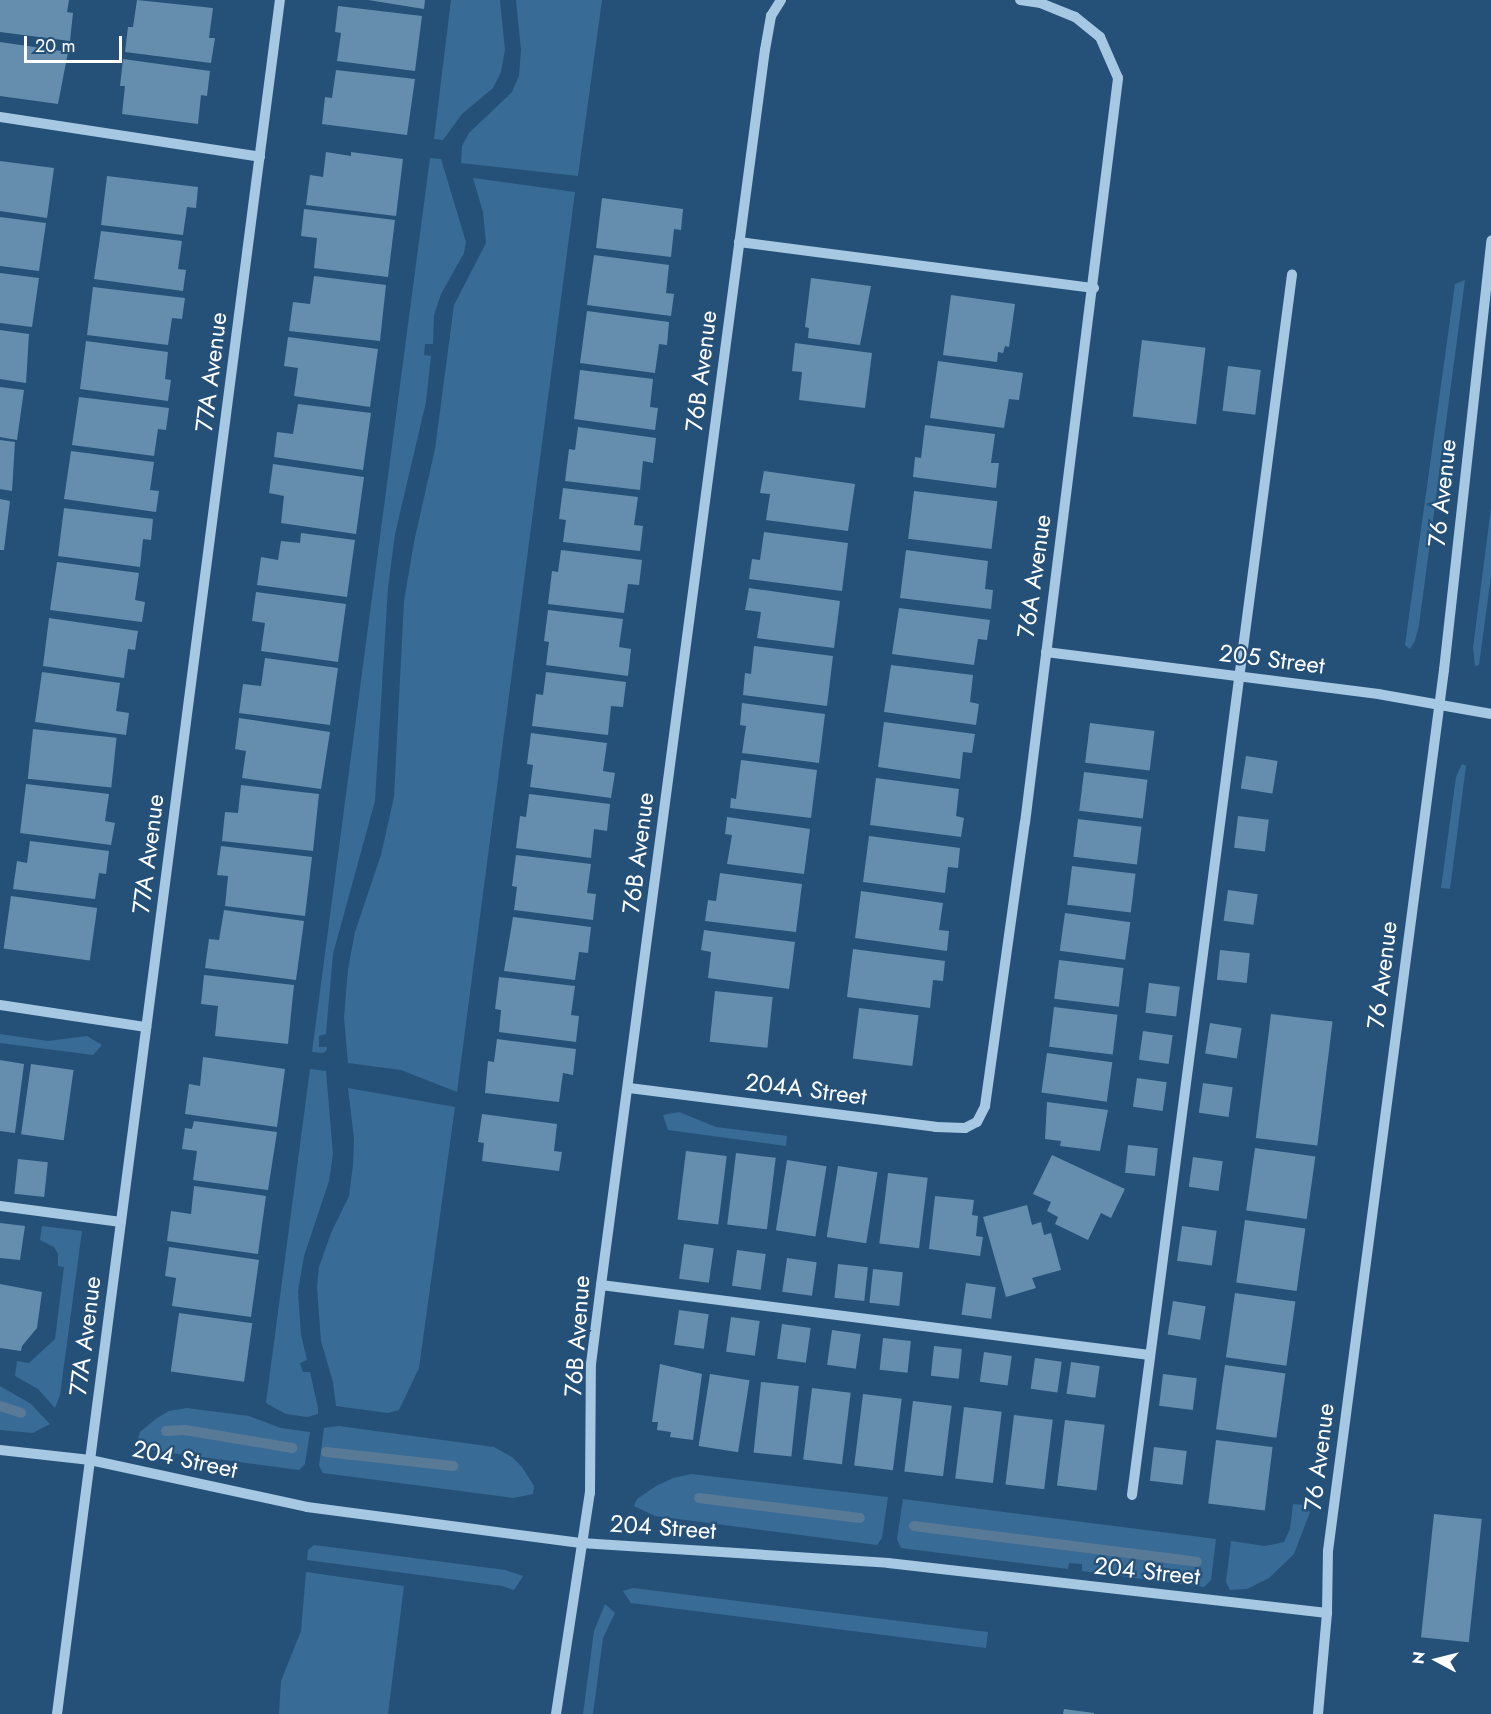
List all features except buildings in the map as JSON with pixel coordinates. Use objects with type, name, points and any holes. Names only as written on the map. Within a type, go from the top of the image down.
[{"type":"street","name":"77A Avenue","points":[[57,1714],[280,0]]},
{"type":"street","name":"76B Avenue","points":[[556,1714],[591,1477],[591,1364],[601,1285],[739,242],[771,16],[781,0]]},
{"type":"street","name":"76A Avenue","points":[[977,1122],[985,1106],[992,1065],[1094,288],[1118,78],[1100,38],[1075,17],[1041,3],[1020,0]]},
{"type":"street","points":[[0,117],[260,157]]},
{"type":"street","name":"76 Avenue","points":[[1318,1714],[1327,1613],[1328,1551],[1438,707],[1491,241]]},
{"type":"street","points":[[739,242],[1094,288]]},
{"type":"street","points":[[1132,1495],[1292,274]]},
{"type":"street","name":"205 Street","points":[[1046,652],[1378,694],[1438,707],[1491,714]]},
{"type":"street","points":[[0,1005],[146,1027]]},
{"type":"street","name":"204A Street","points":[[628,1088],[936,1127],[965,1128],[977,1122]]},
{"type":"street","points":[[0,1206],[121,1222]]},
{"type":"street","points":[[601,1285],[1150,1354]]},
{"type":"street","name":"204 Street","points":[[0,1450],[90,1460],[307,1507],[581,1543],[888,1563],[1327,1613]]},
{"type":"shaded area","points":[[451,0],[500,0],[505,50],[501,72],[493,88],[462,114],[443,140],[434,139]]},
{"type":"shaded area","points":[[516,0],[602,0],[578,176],[461,163],[462,146],[469,133],[512,92],[519,76],[521,50]]},
{"type":"shaded area","points":[[430,158],[441,159],[466,242],[464,253],[441,294],[434,315],[433,344],[425,344],[424,355],[431,356],[426,402],[395,534],[388,588],[375,801],[333,954],[326,1034],[319,1036],[319,1047],[327,1047],[327,1050],[323,1053],[312,1052]]},
{"type":"shaded area","points":[[473,178],[575,192],[457,1092],[401,1070],[348,1063],[344,1018],[348,969],[355,932],[381,855],[394,797],[404,601],[414,542],[435,449],[454,305],[486,243],[483,212]]},
{"type":"shaded area","points":[[1465,280],[1419,625],[1415,641],[1410,649],[1405,645],[1455,284]]},
{"type":"shaded area","points":[[1491,508],[1491,576],[1479,665],[1475,666],[1473,648]]},
{"type":"shaded area","points":[[1462,764],[1466,766],[1450,889],[1441,888],[1456,777]]},
{"type":"shaded area","points":[[0,1034],[48,1041],[87,1036],[102,1045],[93,1055],[0,1043]]},
{"type":"shaded area","points":[[310,1069],[326,1071],[333,1154],[329,1181],[304,1256],[298,1291],[301,1335],[307,1360],[300,1363],[303,1372],[310,1372],[318,1408],[318,1414],[307,1417],[286,1414],[266,1403]]},
{"type":"shaded area","points":[[348,1088],[455,1107],[419,1368],[399,1410],[388,1413],[336,1406],[333,1382],[321,1341],[317,1287],[319,1267],[331,1233],[349,1196],[353,1165],[354,1139]]},
{"type":"shaded area","points":[[679,1112],[716,1127],[787,1136],[786,1146],[668,1130],[663,1115]]},
{"type":"shaded area","points":[[42,1226],[82,1231],[60,1395],[55,1408],[38,1389],[15,1376],[17,1361],[29,1363],[55,1339],[64,1267],[58,1266],[58,1254],[54,1247],[40,1240]]},
{"type":"shaded area","points":[[0,1386],[31,1404],[50,1424],[33,1433],[0,1430]]},
{"type":"shaded area","points":[[187,1408],[249,1416],[281,1428],[310,1432],[305,1464],[299,1470],[156,1451],[137,1442],[140,1432],[157,1418],[169,1411]]},
{"type":"shaded area","points":[[339,1426],[494,1447],[512,1457],[522,1467],[534,1486],[533,1494],[513,1498],[323,1473],[319,1466],[324,1428]]},
{"type":"shaded area","points":[[691,1474],[888,1497],[882,1538],[877,1545],[655,1516],[634,1506],[637,1499],[656,1486],[673,1478]]},
{"type":"shaded area","points":[[903,1499],[1216,1539],[1211,1580],[1204,1587],[1082,1571],[1082,1564],[1069,1563],[1068,1569],[901,1548],[897,1539]]},
{"type":"shaded area","points":[[1293,1504],[1303,1505],[1310,1512],[1294,1554],[1269,1578],[1247,1589],[1230,1590],[1226,1582],[1231,1541],[1265,1546],[1284,1542],[1290,1529]]},
{"type":"shaded area","points":[[314,1545],[505,1570],[523,1576],[514,1590],[502,1586],[307,1560],[308,1550]]},
{"type":"shaded area","points":[[306,1572],[404,1586],[388,1714],[279,1714],[281,1681],[301,1631]]},
{"type":"shaded area","points":[[633,1588],[988,1632],[986,1648],[631,1603],[623,1591]]},
{"type":"shaded area","points":[[605,1604],[615,1613],[603,1638],[593,1714],[583,1714],[594,1631]]},
{"type":"waterway","points":[[0,1406],[21,1413]]},
{"type":"waterway","points":[[166,1431],[185,1430],[292,1448]]},
{"type":"waterway","points":[[326,1452],[453,1466]]},
{"type":"waterway","points":[[699,1498],[860,1518]]},
{"type":"waterway","points":[[914,1526],[1197,1562]]}]
